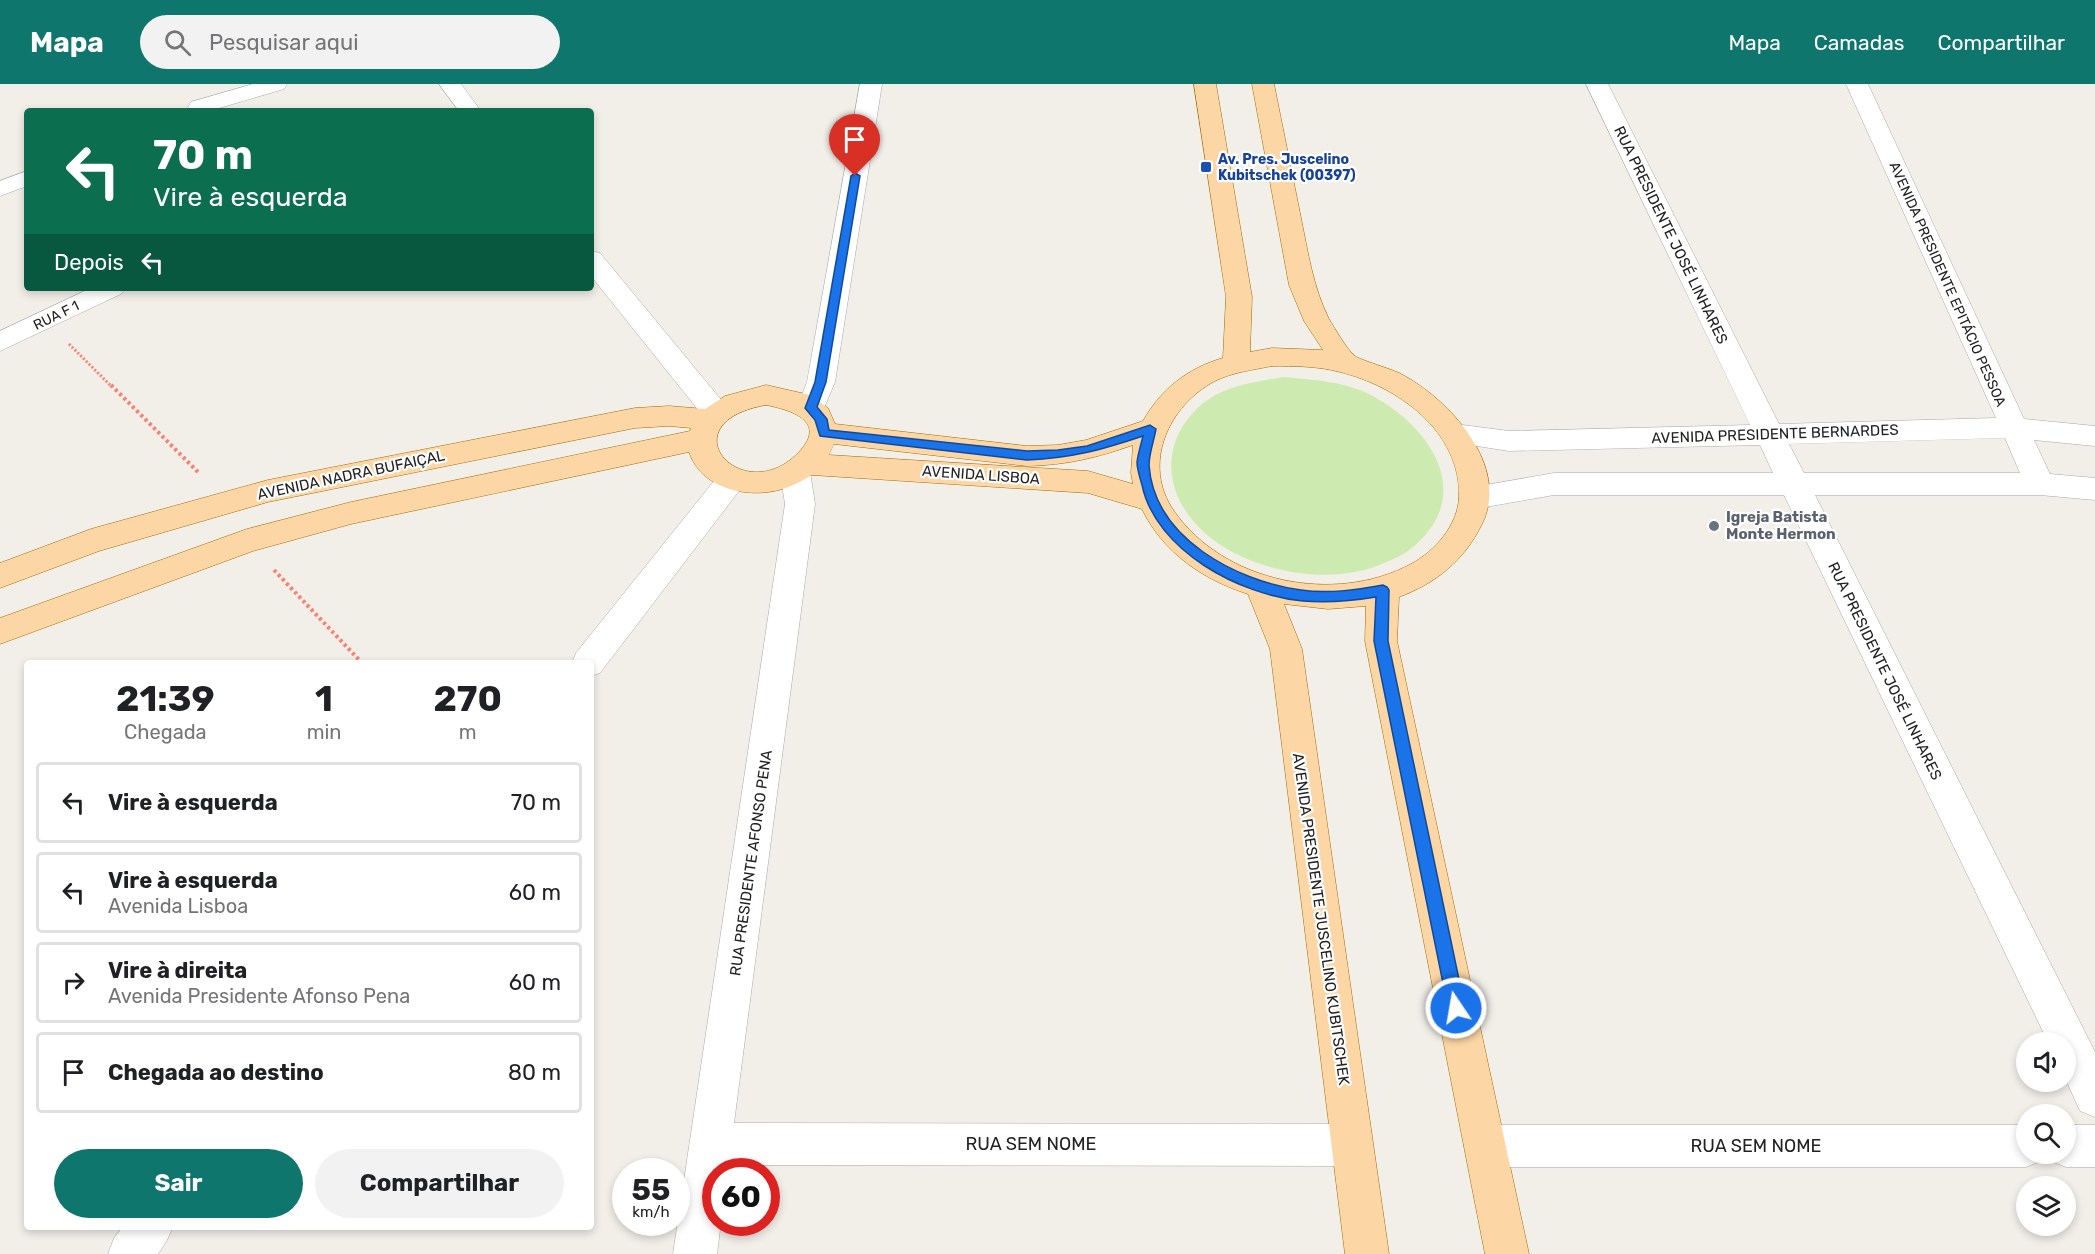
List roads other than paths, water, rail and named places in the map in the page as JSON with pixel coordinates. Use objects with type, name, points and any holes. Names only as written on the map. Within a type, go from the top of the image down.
[{"type":"main road","points":[[1205,84],[1239,297],[1236,363]]},
{"type":"main road","points":[[1263,84],[1302,285],[1317,321],[1346,364]]},
{"type":"main road","points":[[1272,357],[1309,358],[1346,364],[1389,380],[1426,403],[1455,434],[1471,465],[1474,498],[1462,536],[1430,569],[1383,590],[1344,597],[1312,596],[1261,587],[1213,566],[1176,536],[1152,501],[1143,464],[1150,429],[1170,400],[1177,394],[1199,378],[1236,363],[1272,357]]},
{"type":"main road","points":[[0,631],[247,541],[710,424],[748,398],[766,395],[798,400],[811,408],[821,419],[824,434],[816,454],[801,468],[763,482],[732,479],[717,472],[707,463],[702,452],[710,424]]},
{"type":"main road","name":"AVENIDA NADRA BUFAIÇAL","points":[[0,576],[91,541],[268,490],[635,418],[669,416],[710,424]]},
{"type":"main road","name":"AVENIDA LISBOA","points":[[824,434],[1027,456],[1088,450],[1150,429]]},
{"type":"main road","name":"AVENIDA LISBOA","points":[[801,468],[1088,482],[1152,501]]},
{"type":"main road","name":"AVENIDA PRESIDENTE JUSCELINO KUBITSCHEK","points":[[1261,587],[1286,649],[1367,1254]]},
{"type":"main road","points":[[1383,590],[1381,641],[1507,1254]]},
{"type":"street","points":[[193,103],[276,84]]},
{"type":"street","points":[[450,84],[468,108]]},
{"type":"street","points":[[811,408],[821,382],[871,84]]},
{"type":"street","name":"RUA PRESIDENTE JOSÉ LINHARES","points":[[1597,84],[2095,1096]]},
{"type":"street","name":"AVENIDA PRESIDENTE EPITÁCIO PESSOA","points":[[1857,84],[2040,484]]},
{"type":"street","points":[[0,189],[24,179]]},
{"type":"street","points":[[594,263],[710,424]]},
{"type":"street","name":"RUA F 1","points":[[0,342],[106,291]]},
{"type":"street","name":"AVENIDA PRESIDENTE BERNARDES","points":[[1455,434],[1509,441],[2013,428],[2095,436]]},
{"type":"street","name":"RUA PRESIDENTE AFONSO PENA","points":[[695,1254],[800,504],[801,468]]},
{"type":"street","points":[[590,660],[732,479]]},
{"type":"street","points":[[1474,498],[1554,484],[2040,484],[2095,489]]},
{"type":"street","name":"RUA SEM NOME","points":[[712,1144],[1351,1145]]},
{"type":"street","name":"RUA SEM NOME","points":[[1485,1146],[2016,1146]]},
{"type":"street","points":[[2076,1146],[2095,1146]]},
{"type":"street","points":[[130,1254],[149,1230]]},
{"type":"place","name":"Av. Pres. Juscelino Kubitschek (00397)","points":[[1206,167]]},
{"type":"place","name":"Igreja Batista Monte Hermon","points":[[1714,526]]}]
